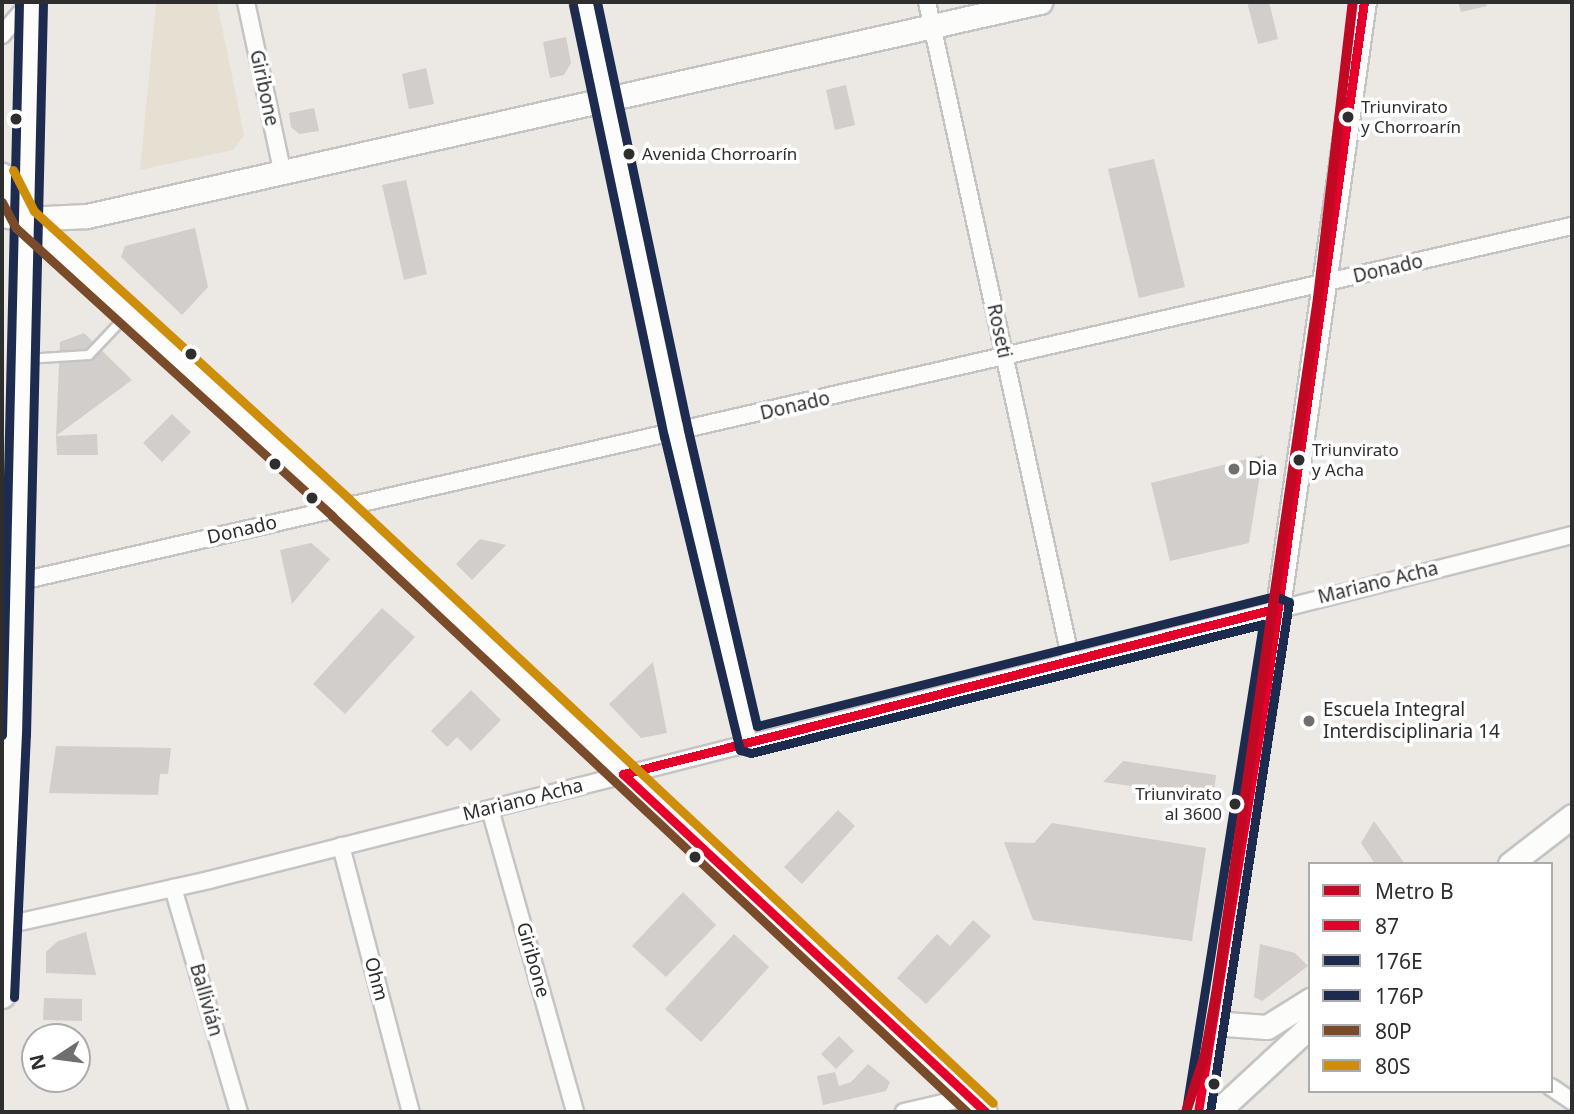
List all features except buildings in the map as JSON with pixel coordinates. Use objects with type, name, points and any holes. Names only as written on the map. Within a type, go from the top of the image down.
[{"type":"main road","points":[[2,996],[8,658],[17,582],[10,502],[22,359],[13,217],[31,2]]},
{"type":"main road","points":[[13,217],[86,216],[283,174],[1040,2]]},
{"type":"main road","points":[[1198,1112],[1278,608],[1364,2]]},
{"type":"main road","points":[[2,175],[13,217],[127,314],[340,507],[977,1105]]},
{"type":"main road","points":[[1513,862],[1572,816]]},
{"type":"main road","points":[[1212,1023],[1267,1027],[1308,1001]]},
{"type":"main road","points":[[1217,1112],[1308,1028]]},
{"type":"street","points":[[2,34],[31,2]]},
{"type":"street","name":"Giribone","points":[[246,2],[283,174]]},
{"type":"street","points":[[585,2],[676,433],[748,741]]},
{"type":"street","name":"Roseti","points":[[927,2],[1071,660]]},
{"type":"street","name":"Donado","points":[[17,582],[1005,358],[1572,226]]},
{"type":"street","name":"Mariano Acha","points":[[3,926],[173,888],[1572,535]]},
{"type":"street","name":"Giribone","points":[[490,809],[575,1112]]},
{"type":"street","name":"Ohm","points":[[341,846],[411,1112]]},
{"type":"street","name":"Ballivián","points":[[173,888],[239,1112]]},
{"type":"street","points":[[1553,1088],[1572,1101]]},
{"type":"street","points":[[904,1112],[977,1105]]},
{"type":"lane","points":[[22,359],[89,355],[127,314]]},
{"type":"shaded area","points":[[217,2],[244,135],[233,150],[140,170],[156,3]]},
{"type":"metro line","name":"B","points":[[1186,1112],[1205,1055],[1216,994],[1318,298],[1353,2]]},
{"type":"transit line","name":"176P","points":[[2,735],[19,2]]},
{"type":"transit line","name":"176E","points":[[14,997],[26,735],[43,2]]},
{"type":"transit line","name":"176P","points":[[597,2],[688,430],[757,726],[1275,596],[1289,602],[1210,1112]]},
{"type":"transit line","name":"87","points":[[1198,1112],[1267,684],[1364,2]]},
{"type":"transit line","name":"176E","points":[[573,5],[664,436],[740,750],[751,753],[1263,624],[1186,1110]]},
{"type":"transit line","name":"80S","points":[[13,170],[34,211],[348,498],[993,1103]]},
{"type":"transit line","name":"80P","points":[[2,202],[16,228],[332,516],[967,1112]]},
{"type":"transit line","name":"87","points":[[623,774],[1278,608]]},
{"type":"transit line","name":"87","points":[[623,774],[985,1112]]},
{"type":"place","name":"Triunvirato y Chorroarín","points":[[1348,117]]},
{"type":"place","name":"Avenida Chorroarín","points":[[629,154]]},
{"type":"place","name":"Triunvirato y Acha","points":[[1299,460]]},
{"type":"place","name":"Dia","points":[[1234,469]]},
{"type":"place","name":"Escuela Integral Interdisciplinaria 14","points":[[1309,721]]},
{"type":"place","name":"Triunvirato al 3600","points":[[1235,804]]}]
